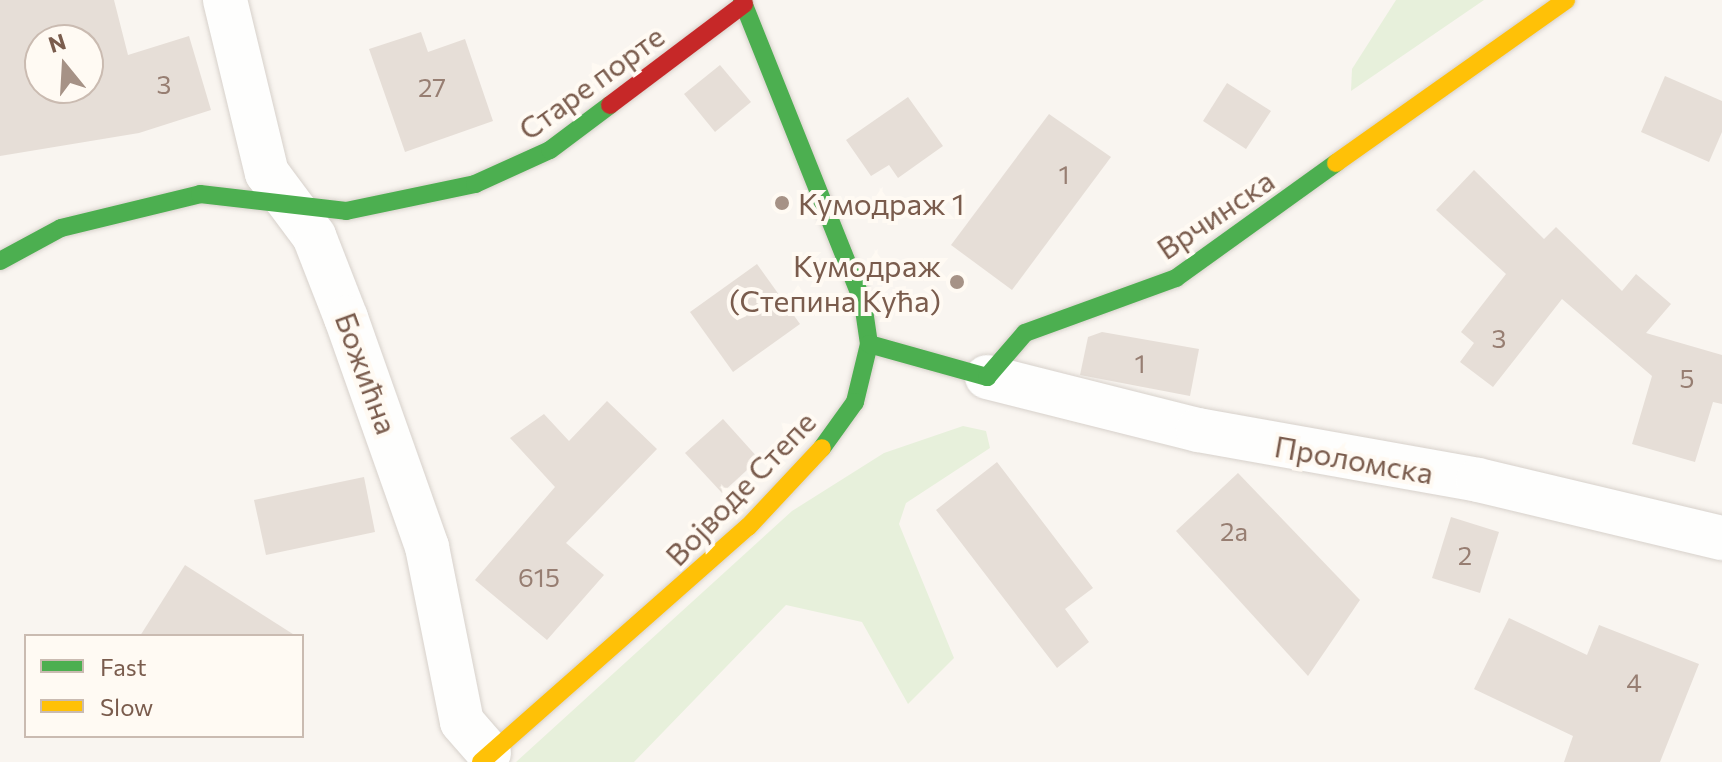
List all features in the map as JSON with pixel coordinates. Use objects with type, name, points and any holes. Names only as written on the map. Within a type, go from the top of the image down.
[{"type":"street","name":"Божићна","points":[[225,0],[259,146],[287,206],[314,236],[391,438],[448,626],[462,722],[485,758]]},
{"type":"street","name":"Врчинска","points":[[987,377],[1025,333],[1176,278],[1213,256],[1483,52],[1566,0]]},
{"type":"street","name":"Старе порте","points":[[0,261],[61,228],[200,194],[263,197],[287,206],[324,211],[397,205],[525,164],[743,2]]},
{"type":"street","name":"Војводе Степе","points":[[485,758],[670,599],[800,473],[855,402],[869,344],[855,276],[743,2]]},
{"type":"street","points":[[869,344],[987,377]]},
{"type":"street","name":"Проломска","points":[[987,377],[1198,430],[1478,480],[1722,538]]},
{"type":"green space","points":[[1396,0],[1484,0],[1351,91],[1352,69]]},
{"type":"green space","points":[[963,426],[986,431],[990,448],[906,503],[899,524],[954,658],[908,704],[862,622],[786,605],[634,762],[516,762],[792,511],[884,453]]},
{"type":"building","points":[[0,0],[114,0],[128,55],[189,36],[211,110],[139,133],[0,156]]},
{"type":"building","points":[[421,32],[428,52],[465,39],[493,121],[405,152],[369,49]]},
{"type":"building","points":[[720,65],[751,102],[715,132],[684,94]]},
{"type":"building","points":[[1665,76],[1722,101],[1722,132],[1709,162],[1641,132]]},
{"type":"building","points":[[1227,83],[1271,111],[1246,149],[1203,121]]},
{"type":"building","points":[[908,97],[943,146],[898,178],[889,165],[871,176],[846,140]]},
{"type":"building","points":[[1049,114],[1111,157],[1012,290],[951,245]]},
{"type":"building","points":[[1474,170],[1544,239],[1556,227],[1622,291],[1636,274],[1671,304],[1646,333],[1722,355],[1722,404],[1713,402],[1695,462],[1632,444],[1652,376],[1562,299],[1493,387],[1460,362],[1474,343],[1461,332],[1506,274],[1436,210]]},
{"type":"building","points":[[757,264],[800,324],[733,372],[690,312]]},
{"type":"building","points":[[1102,332],[1199,349],[1190,396],[1080,375],[1088,337]]},
{"type":"building","points":[[607,401],[657,449],[566,543],[604,575],[547,640],[475,580],[555,487],[510,438],[544,414],[569,441]]},
{"type":"building","points":[[723,419],[759,459],[722,493],[685,453]]},
{"type":"building","points":[[997,462],[1093,588],[1065,609],[1089,642],[1057,668],[936,510]]},
{"type":"building","points":[[1238,473],[1360,600],[1308,676],[1176,531]]},
{"type":"building","points":[[364,477],[375,532],[266,555],[254,500]]},
{"type":"building","points":[[1451,517],[1499,532],[1480,593],[1432,578]]},
{"type":"building","points":[[185,565],[293,634],[141,634]]},
{"type":"building","points":[[1509,618],[1587,655],[1599,625],[1699,664],[1660,762],[1564,762],[1573,736],[1474,689]]},
{"type":"traffic: fast","points":[[742,0],[863,303],[869,344],[855,402],[822,448]]},
{"type":"traffic: fast","points":[[0,261],[61,228],[200,194],[346,211],[475,184],[550,150],[610,105]]},
{"type":"traffic: fast","points":[[869,344],[987,377],[1025,333],[1176,278],[1336,163]]},
{"type":"traffic: slow","points":[[1336,163],[1566,0]]},
{"type":"traffic: slow","points":[[481,762],[748,527],[822,448]]},
{"type":"traffic: jam","points":[[610,105],[744,4]]},
{"type":"place","name":"Кумодраж 1","points":[[782,203]]},
{"type":"place","name":"Кумодраж (Степина Кућа)","points":[[957,282]]}]
